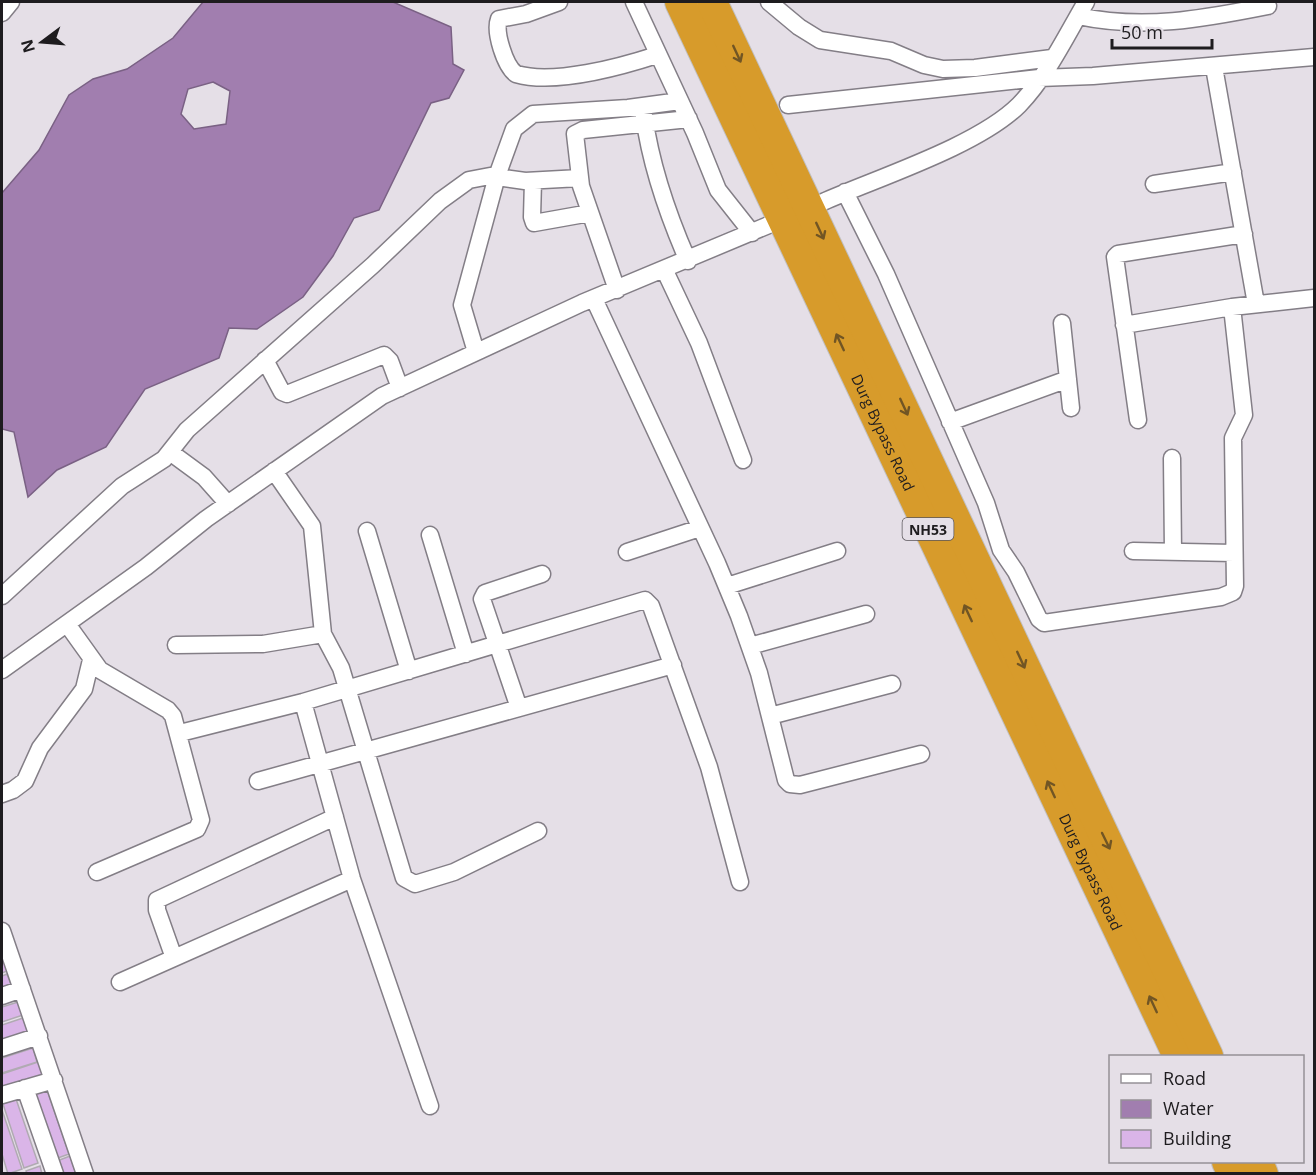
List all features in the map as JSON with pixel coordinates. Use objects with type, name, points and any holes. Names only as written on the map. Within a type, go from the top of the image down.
[{"type":"highway","name":"Durg Bypass Road","points":[[680,2],[1178,1055]]},
{"type":"highway","name":"Durg Bypass Road","points":[[712,2],[1208,1055]]},
{"type":"street","points":[[2,13],[10,2]]},
{"type":"street","points":[[559,2],[526,14],[499,19],[498,30],[511,71],[516,74],[558,76],[618,66],[657,55]]},
{"type":"street","points":[[634,2],[689,119],[718,190],[752,233]]},
{"type":"street","points":[[769,2],[799,27],[820,40],[891,51],[924,65],[943,69],[1214,67],[1314,57]]},
{"type":"street","points":[[823,202],[981,132],[1019,105],[1082,9],[1130,24],[1175,23],[1268,6]]},
{"type":"street","points":[[788,105],[1046,67]]},
{"type":"street","points":[[1214,67],[1257,304]]},
{"type":"street","points":[[476,352],[467,329],[466,316],[461,309],[504,177],[514,129],[533,114],[643,106],[680,100]]},
{"type":"street","points":[[643,106],[663,202],[688,261]]},
{"type":"street","points":[[617,290],[580,178],[575,138],[578,130],[646,126],[689,119]]},
{"type":"street","points":[[1154,184],[1233,172]]},
{"type":"street","points":[[2,596],[122,486],[158,464],[187,430],[373,266],[440,201],[469,180],[504,177],[533,180],[580,178]]},
{"type":"street","points":[[533,180],[532,217],[534,223],[590,213]]},
{"type":"street","points":[[845,192],[886,274],[986,503],[1001,550],[1019,578],[1039,619],[1044,623],[1228,595],[1235,586],[1233,438],[1244,415],[1232,307]]},
{"type":"street","points":[[2,670],[228,504],[382,396],[594,299],[665,271],[771,224]]},
{"type":"street","points":[[1138,420],[1113,262],[1118,254],[1244,234]]},
{"type":"street","points":[[665,271],[699,343],[743,460]]},
{"type":"street","points":[[1124,325],[1232,307],[1314,298]]},
{"type":"street","points":[[594,299],[727,586],[750,646],[786,780],[795,785],[921,754]]},
{"type":"street","points":[[1062,323],[1071,408]]},
{"type":"street","points":[[265,360],[282,392],[287,394],[384,355],[390,360],[400,388]]},
{"type":"street","points":[[950,422],[1068,379]]},
{"type":"street","points":[[170,452],[204,477],[228,504]]},
{"type":"street","points":[[1172,458],[1173,552]]},
{"type":"street","points":[[274,471],[312,526],[323,634],[339,662],[348,689],[401,872],[409,882],[422,883],[454,872],[538,831]]},
{"type":"street","points":[[627,552],[700,528]]},
{"type":"street","points":[[367,531],[409,670]]},
{"type":"street","points":[[430,536],[466,654]]},
{"type":"street","points":[[727,586],[837,551]]},
{"type":"street","points":[[1133,551],[1234,554]]},
{"type":"street","points":[[519,708],[482,604],[482,595],[543,574]]},
{"type":"street","points":[[180,733],[303,702],[645,600],[651,606],[709,767],[740,882]]},
{"type":"street","points":[[750,646],[866,614]]},
{"type":"street","points":[[67,624],[91,660],[107,675],[168,710],[180,733],[201,820],[200,825],[97,872]]},
{"type":"street","points":[[176,645],[263,644],[323,634]]},
{"type":"street","points":[[2,794],[13,790],[25,781],[40,748],[84,689],[91,660]]},
{"type":"street","points":[[258,781],[673,665]]},
{"type":"street","points":[[770,716],[892,684]]},
{"type":"street","points":[[303,702],[352,879],[430,1106]]},
{"type":"street","points":[[174,958],[157,910],[157,900],[335,817]]},
{"type":"street","points":[[120,982],[352,879]]},
{"type":"street","points":[[3,940],[39,1036],[85,1173]]},
{"type":"street","points":[[2,996],[22,989]]},
{"type":"street","points":[[2,1048],[39,1036]]},
{"type":"street","points":[[2,1095],[54,1080]]},
{"type":"street","points":[[25,1088],[55,1173]]},
{"type":"water","points":[[203,2],[393,2],[451,27],[453,64],[464,70],[449,98],[431,103],[379,210],[354,218],[333,256],[303,297],[257,329],[229,328],[219,358],[145,389],[106,447],[57,470],[28,497],[14,432],[2,429],[2,193],[39,150],[69,95],[93,79],[127,69],[173,38]],"holes":[[[213,82],[230,91],[226,124],[194,129],[181,114],[188,89]]]},
{"type":"building","points":[[2,957],[7,971],[2,973]]},
{"type":"building","points":[[7,974],[12,987],[2,991],[2,976]]},
{"type":"building","points":[[18,1002],[23,1015],[2,1022],[2,1007]]},
{"type":"building","points":[[23,1018],[28,1032],[2,1040],[2,1025]]},
{"type":"building","points":[[33,1048],[37,1062],[2,1073],[2,1058]]},
{"type":"building","points":[[38,1062],[43,1076],[2,1090],[2,1074]]},
{"type":"building","points":[[47,1090],[69,1154],[55,1159],[34,1095]]},
{"type":"building","points":[[16,1099],[38,1163],[24,1168],[3,1104]]},
{"type":"building","points":[[2,1110],[22,1169],[8,1174],[2,1154]]},
{"type":"building","points":[[70,1156],[76,1174],[61,1174],[57,1161]]},
{"type":"building","points":[[40,1166],[42,1174],[27,1174],[26,1171]]}]
